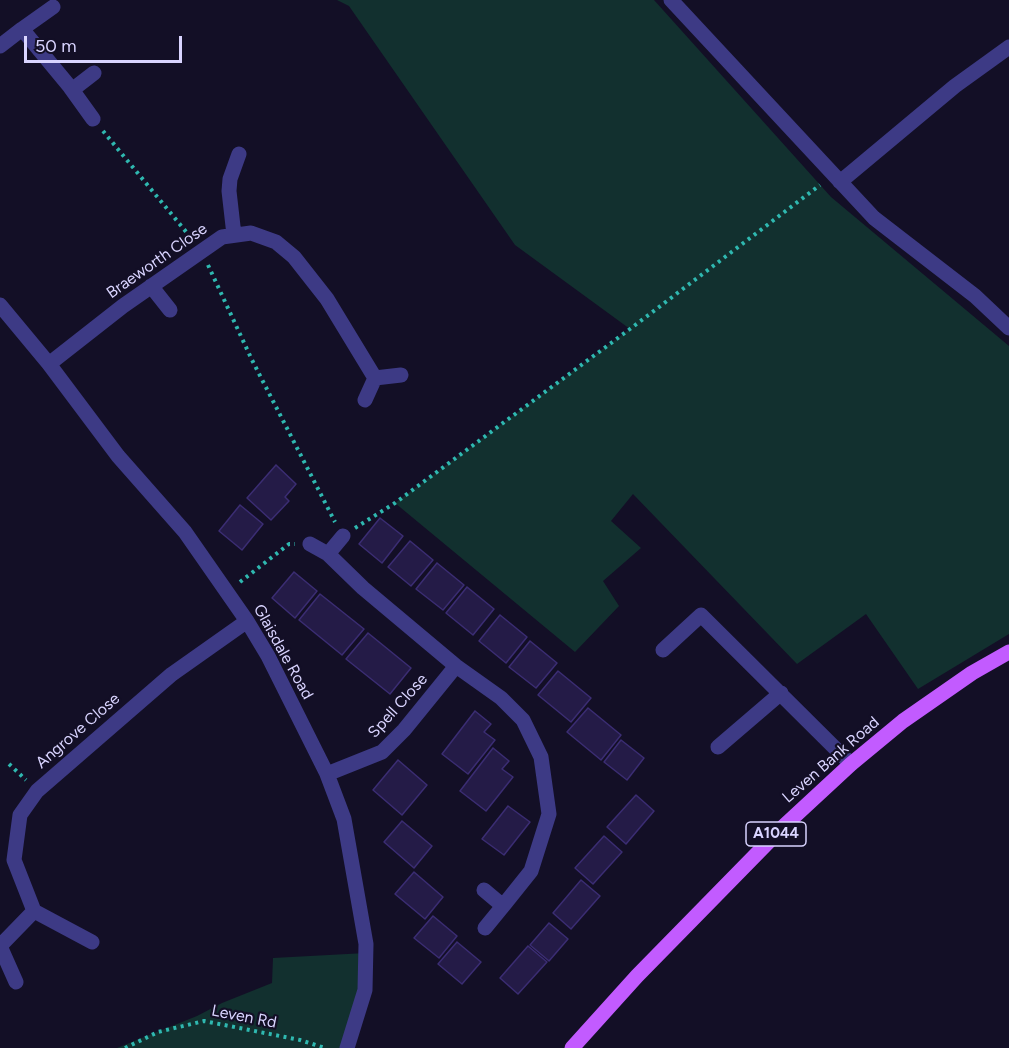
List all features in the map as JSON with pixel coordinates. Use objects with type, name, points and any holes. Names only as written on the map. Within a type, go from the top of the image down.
[{"type":"main road","name":"Leven Bank Road","points":[[572,1048],[637,976],[784,826],[851,764],[912,715],[972,673],[1009,652]]},
{"type":"street","points":[[671,0],[874,218],[975,296],[1009,328]]},
{"type":"street","points":[[0,46],[53,7]]},
{"type":"street","points":[[22,29],[93,119]]},
{"type":"street","points":[[837,178],[1009,47]]},
{"type":"street","points":[[72,90],[94,73]]},
{"type":"street","points":[[234,235],[229,190],[230,179],[239,154]]},
{"type":"street","name":"Braeworth Close","points":[[49,364],[201,250],[222,237],[251,233],[276,242],[294,258],[327,299],[375,378]]},
{"type":"street","points":[[151,286],[170,310]]},
{"type":"street","name":"Glaisdale Road","points":[[0,305],[49,364],[118,456],[185,532],[227,592],[268,656],[327,774],[344,819],[366,944],[365,990],[347,1048]]},
{"type":"street","points":[[365,400],[375,378],[401,375]]},
{"type":"street","points":[[328,554],[343,536]]},
{"type":"street","points":[[310,544],[328,554],[363,588],[456,666],[501,698],[523,720],[541,757],[549,814],[531,871],[485,928]]},
{"type":"street","points":[[663,650],[701,615],[851,764]]},
{"type":"street","name":"Angrove Close","points":[[34,911],[14,860],[20,815],[37,791],[172,674],[247,621]]},
{"type":"street","name":"Spell Close","points":[[327,774],[382,752],[456,666]]},
{"type":"street","points":[[718,747],[781,693]]},
{"type":"street","points":[[484,890],[503,906]]},
{"type":"street","points":[[16,982],[0,946],[34,911],[92,942]]},
{"type":"path","points":[[93,119],[201,250],[252,360],[343,536],[404,496],[837,178]]},
{"type":"path","points":[[227,592],[289,544],[310,544]]},
{"type":"path","name":"Leven Rd","points":[[125,1048],[158,1032],[204,1021],[300,1040],[325,1048]]},
{"type":"path","points":[[298,1048],[300,1040]]},
{"type":"green space","points":[[337,0],[654,0],[831,197],[1009,346],[1009,634],[918,689],[866,614],[797,664],[633,494],[611,521],[641,548],[603,581],[619,606],[575,652],[395,503],[630,329],[515,245],[349,6]]},
{"type":"green space","points":[[366,953],[347,1048],[117,1048],[272,983],[273,958]]},
{"type":"building","points":[[276,465],[296,484],[285,497],[289,501],[271,520],[247,498]]},
{"type":"building","points":[[240,505],[263,524],[242,550],[219,531]]},
{"type":"building","points":[[380,518],[403,536],[382,563],[359,544]]},
{"type":"building","points":[[410,541],[433,560],[411,586],[388,567]]},
{"type":"building","points":[[437,563],[464,585],[443,610],[416,589]]},
{"type":"building","points":[[294,572],[317,591],[295,618],[272,598]]},
{"type":"building","points":[[467,587],[494,609],[473,635],[446,613]]},
{"type":"building","points":[[320,594],[364,629],[342,655],[299,620]]},
{"type":"building","points":[[500,615],[527,637],[506,663],[479,641]]},
{"type":"building","points":[[368,633],[411,668],[390,694],[346,659]]},
{"type":"building","points":[[530,641],[557,663],[536,688],[509,667]]},
{"type":"building","points":[[558,671],[591,698],[571,722],[538,695]]},
{"type":"building","points":[[588,708],[621,735],[601,760],[567,732]]},
{"type":"building","points":[[475,711],[491,724],[484,732],[495,740],[468,774],[442,754]]},
{"type":"building","points":[[621,740],[644,758],[627,780],[604,762]]},
{"type":"building","points":[[493,748],[509,761],[502,769],[513,777],[486,811],[460,791]]},
{"type":"building","points":[[398,760],[427,785],[402,815],[373,790]]},
{"type":"building","points":[[636,795],[654,811],[626,844],[607,827]]},
{"type":"building","points":[[508,806],[530,822],[504,855],[482,839]]},
{"type":"building","points":[[402,821],[432,846],[414,868],[384,842]]},
{"type":"building","points":[[604,836],[622,852],[593,884],[575,868]]},
{"type":"building","points":[[414,872],[443,897],[425,919],[395,894]]},
{"type":"building","points":[[581,880],[600,896],[571,929],[553,913]]},
{"type":"building","points":[[433,916],[457,936],[439,958],[414,938]]},
{"type":"building","points":[[549,923],[568,939],[549,961],[530,945]]},
{"type":"building","points":[[457,942],[481,962],[462,984],[438,964]]},
{"type":"building","points":[[528,946],[547,962],[518,994],[500,978]]}]
